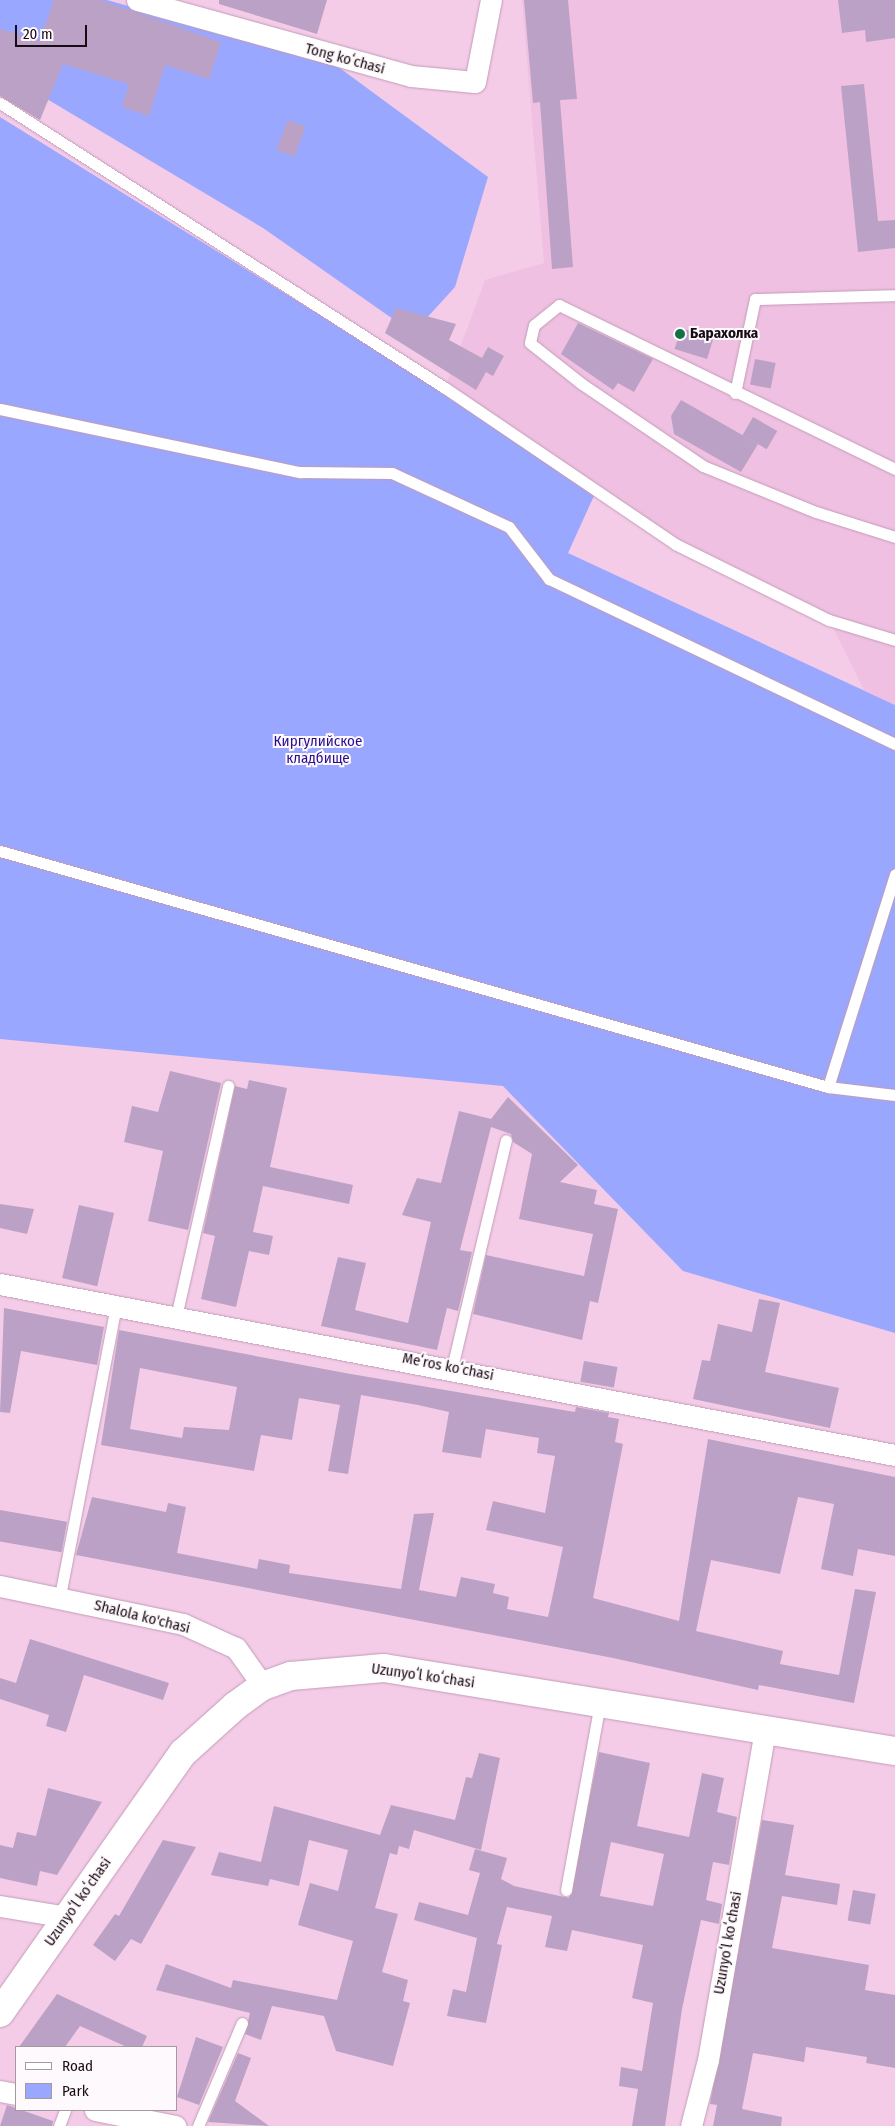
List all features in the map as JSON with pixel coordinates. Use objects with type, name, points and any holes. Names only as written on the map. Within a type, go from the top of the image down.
[{"type":"main road","name":"Uzunyoʻl koʻchasi","points":[[0,2013],[183,1753],[263,1686],[322,1671],[384,1668],[895,1751]]},
{"type":"street","name":"Tong koʻchasi","points":[[137,0],[411,76],[475,82],[491,0]]},
{"type":"street","name":"Meʻros koʻchasi","points":[[0,1284],[452,1368],[895,1455]]},
{"type":"street","name":"Shalola ko'chasi","points":[[0,1586],[60,1596],[183,1624],[236,1648],[263,1686]]},
{"type":"street","name":"Uzunyoʻl koʻchasi","points":[[692,2126],[708,2060],[765,1730]]},
{"type":"street","points":[[0,1906],[68,1917]]},
{"type":"street","points":[[0,2091],[15,2094]]},
{"type":"street","points":[[100,2111],[175,2126]]},
{"type":"lane","points":[[0,103],[445,388],[675,544],[829,620],[895,640]]},
{"type":"lane","points":[[735,393],[755,299],[895,295]]},
{"type":"lane","points":[[895,466],[735,393],[559,305],[534,325],[530,343],[582,384],[703,466],[816,512],[895,537]]},
{"type":"lane","points":[[0,409],[300,472],[392,473],[509,527],[550,579],[895,744]]},
{"type":"lane","points":[[0,851],[828,1087],[895,1095]]},
{"type":"lane","points":[[828,1087],[895,874]]},
{"type":"lane","points":[[176,1317],[228,1086]]},
{"type":"lane","points":[[452,1368],[506,1140]]},
{"type":"lane","points":[[60,1596],[116,1305]]},
{"type":"lane","points":[[566,1890],[600,1703]]},
{"type":"lane","points":[[198,2126],[242,2023]]},
{"type":"lane","points":[[59,2126],[65,2111]]},
{"type":"shaded area","name":"Барахолка","points":[[522,0],[895,0],[895,705],[864,690],[829,620],[675,544],[445,388],[485,280],[544,263]]},
{"type":"green space","points":[[0,0],[107,0],[337,66],[488,177],[455,287],[413,333],[263,228],[0,71]]},
{"type":"green space","name":"Киргулийское кладбище","points":[[0,117],[598,487],[568,553],[895,705],[895,1333],[683,1271],[503,1086],[0,1039]]},
{"type":"building","points":[[54,0],[100,0],[221,42],[209,79],[165,65],[149,116],[122,107],[129,84],[63,64],[40,120],[0,96],[0,29],[40,40]]},
{"type":"building","points":[[219,0],[327,0],[317,34],[219,4]]},
{"type":"building","points":[[524,0],[568,0],[577,99],[560,100],[573,267],[552,269],[540,102],[533,103]]},
{"type":"building","points":[[838,0],[895,0],[895,38],[866,42],[865,30],[842,33]]},
{"type":"building","points":[[864,84],[878,221],[895,220],[895,248],[858,252],[841,86]]},
{"type":"building","points":[[288,120],[306,127],[294,157],[277,150]]},
{"type":"building","points":[[396,308],[456,324],[449,340],[482,358],[488,347],[504,356],[493,376],[486,372],[476,390],[385,333]]},
{"type":"building","points":[[578,323],[653,359],[634,392],[618,383],[613,390],[561,354]]},
{"type":"building","points":[[681,328],[714,338],[707,359],[675,349]]},
{"type":"building","points":[[755,359],[776,363],[771,389],[750,385]]},
{"type":"building","points":[[681,400],[758,444],[741,472],[674,434],[671,416]]},
{"type":"building","points":[[753,417],[777,431],[767,449],[742,435]]},
{"type":"building","points":[[170,1071],[221,1083],[188,1230],[148,1221],[163,1151],[124,1142],[132,1106],[158,1112]]},
{"type":"building","points":[[249,1080],[287,1088],[270,1167],[353,1185],[349,1204],[263,1186],[253,1232],[273,1236],[269,1255],[249,1251],[236,1307],[201,1299],[215,1236],[203,1233],[235,1086],[247,1089]]},
{"type":"building","points":[[508,1097],[578,1165],[560,1182],[597,1190],[594,1204],[618,1209],[598,1303],[590,1301],[582,1340],[473,1314],[486,1255],[584,1276],[593,1234],[519,1219],[532,1154],[513,1142],[511,1134],[491,1127],[460,1250],[472,1252],[458,1311],[447,1308],[437,1350],[321,1326],[338,1257],[366,1263],[355,1310],[408,1323],[431,1222],[402,1215],[417,1178],[441,1183],[459,1111],[491,1119]]},
{"type":"building","points":[[0,1204],[34,1209],[27,1234],[0,1228]]},
{"type":"building","points":[[79,1205],[114,1213],[97,1286],[62,1278]]},
{"type":"building","points":[[759,1299],[780,1303],[765,1372],[839,1388],[830,1428],[693,1399],[702,1360],[710,1361],[718,1324],[752,1332]]},
{"type":"building","points":[[4,1308],[104,1327],[97,1365],[21,1351],[10,1413],[0,1412]]},
{"type":"building","points":[[119,1330],[345,1373],[575,1412],[576,1407],[609,1413],[608,1417],[619,1419],[615,1442],[623,1444],[593,1598],[679,1621],[708,1439],[895,1477],[895,1556],[858,1549],[853,1576],[821,1569],[834,1504],[798,1497],[780,1574],[711,1560],[696,1631],[783,1651],[780,1664],[839,1675],[855,1589],[876,1592],[854,1703],[759,1685],[758,1690],[613,1658],[76,1555],[92,1497],[166,1512],[168,1503],[186,1507],[177,1553],[257,1569],[259,1559],[290,1565],[289,1573],[401,1589],[414,1514],[434,1513],[419,1590],[456,1597],[461,1577],[495,1584],[493,1593],[509,1597],[507,1609],[548,1617],[563,1547],[486,1530],[493,1501],[545,1513],[555,1456],[537,1453],[539,1438],[486,1429],[481,1458],[442,1452],[449,1412],[361,1395],[348,1474],[328,1471],[340,1405],[299,1398],[292,1440],[261,1435],[254,1471],[101,1445]],"holes":[[[140,1368],[237,1387],[229,1430],[184,1427],[182,1438],[130,1429]]]},
{"type":"building","points":[[584,1361],[617,1367],[614,1388],[580,1382]]},
{"type":"building","points":[[0,1510],[67,1522],[62,1552],[0,1541]]},
{"type":"building","points":[[30,1639],[169,1683],[163,1700],[84,1675],[66,1732],[46,1726],[49,1715],[0,1699],[0,1678],[16,1683]]},
{"type":"building","points":[[599,1752],[650,1763],[637,1826],[689,1837],[702,1773],[724,1778],[717,1812],[737,1817],[729,1865],[713,1862],[706,1900],[722,1904],[719,1924],[701,1920],[682,2009],[665,2126],[632,2126],[638,2089],[619,2086],[621,2067],[642,2071],[653,2003],[632,1998],[643,1945],[572,1930],[567,1951],[545,1947],[552,1916],[507,1907],[497,1944],[502,1945],[486,2023],[447,2016],[453,1989],[466,1992],[477,1938],[414,1920],[419,1902],[468,1915],[480,1873],[469,1870],[475,1849],[507,1858],[501,1879],[514,1886],[569,1898]],"holes":[[[611,1842],[664,1854],[653,1906],[600,1896]]]},
{"type":"building","points":[[479,1753],[500,1758],[481,1850],[414,1830],[409,1849],[399,1846],[397,1855],[390,1853],[375,1908],[398,1914],[382,1972],[408,1980],[403,2001],[410,2003],[393,2066],[336,2051],[324,2016],[272,2006],[261,2040],[245,2034],[250,2013],[156,1990],[166,1964],[231,1988],[233,1980],[337,2000],[353,1941],[298,1925],[310,1883],[338,1891],[348,1850],[309,1840],[299,1886],[270,1879],[268,1886],[211,1875],[219,1852],[261,1862],[274,1806],[380,1835],[391,1805],[455,1820],[466,1777],[472,1778]]},
{"type":"building","points":[[48,1788],[102,1802],[57,1875],[40,1871],[37,1886],[0,1878],[0,1845],[13,1848],[17,1832],[36,1836]]},
{"type":"building","points":[[762,1820],[794,1825],[785,1875],[840,1884],[837,1905],[782,1896],[772,1948],[869,1965],[865,1990],[895,1995],[895,2068],[866,2063],[867,2057],[806,2047],[804,2062],[753,2053],[742,2109],[782,2117],[781,2126],[713,2126],[717,2105],[710,2104]]},
{"type":"building","points":[[163,1840],[196,1847],[141,1944],[131,1939],[115,1961],[93,1945],[115,1914],[119,1916]]},
{"type":"building","points":[[853,1890],[876,1894],[870,1925],[848,1921]]},
{"type":"building","points":[[57,1994],[147,2036],[142,2046],[125,2046],[80,2026],[66,2046],[20,2046]]},
{"type":"building","points":[[196,2037],[223,2047],[199,2105],[178,2097]]},
{"type":"building","points":[[238,2053],[251,2058],[235,2101],[269,2126],[208,2122]]},
{"type":"building","points":[[7,2105],[15,2108],[15,2111],[24,2111],[53,2121],[52,2126],[0,2126]]},
{"type":"place","name":"Барахолка","points":[[680,334]]}]
